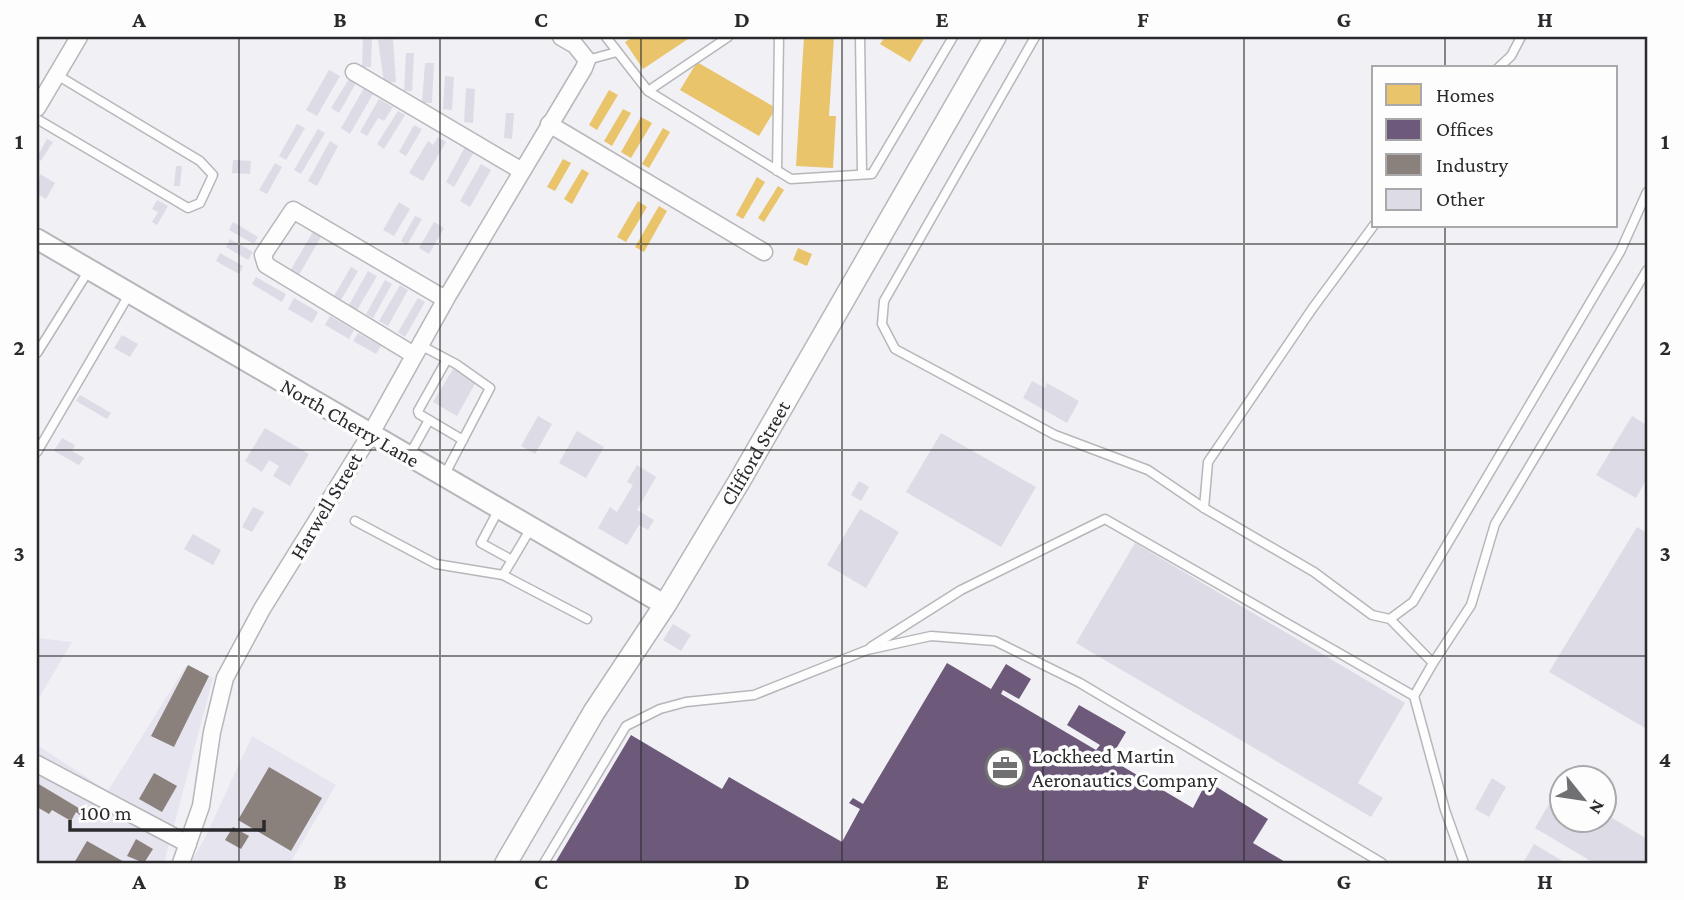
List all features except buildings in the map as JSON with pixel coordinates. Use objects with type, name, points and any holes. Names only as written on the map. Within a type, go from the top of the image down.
[{"type":"main road","name":"Clifford Street","points":[[506,863],[594,712],[665,605],[995,37]]},
{"type":"street","points":[[37,108],[79,37]]},
{"type":"street","points":[[568,39],[587,60]]},
{"type":"street","name":"Harwell Street","points":[[181,863],[201,806],[225,678],[262,609],[370,435],[445,299],[587,60]]},
{"type":"street","points":[[354,72],[522,171]]},
{"type":"street","points":[[549,124],[764,252]]},
{"type":"street","points":[[417,350],[266,265],[263,255],[293,210],[445,299]]},
{"type":"street","name":"North Cherry Lane","points":[[37,239],[665,605]]},
{"type":"street","points":[[37,764],[188,844]]},
{"type":"lane","points":[[606,37],[648,91],[791,179],[872,174],[953,37]]},
{"type":"lane","points":[[648,91],[728,37]]},
{"type":"lane","points":[[777,171],[779,37]]},
{"type":"lane","points":[[860,37],[862,174]]},
{"type":"lane","points":[[1035,37],[884,301],[882,324],[895,349],[1055,435],[1147,470],[1204,508],[1314,572],[1372,615],[1391,619],[1433,663]]},
{"type":"lane","points":[[1500,66],[1511,56],[1521,37]]},
{"type":"lane","points":[[587,60],[617,52]]},
{"type":"lane","points":[[37,119],[188,208],[200,203],[213,175],[200,161],[57,75]]},
{"type":"lane","points":[[1391,619],[1413,602],[1620,252],[1647,192]]},
{"type":"lane","points":[[1204,508],[1208,462],[1312,309],[1372,228]]},
{"type":"lane","points":[[37,353],[89,270]]},
{"type":"lane","points":[[1414,696],[1471,604],[1495,524],[1647,270]]},
{"type":"lane","points":[[37,452],[130,293]]},
{"type":"lane","points":[[417,350],[456,364],[490,388],[443,477]]},
{"type":"lane","points":[[446,361],[418,411],[463,440]]},
{"type":"lane","points":[[408,457],[429,420]]},
{"type":"lane","points":[[499,509],[481,543],[512,560]]},
{"type":"lane","points":[[867,650],[961,590],[1105,519],[1414,696],[1445,810],[1464,863]]},
{"type":"lane","points":[[355,521],[436,564],[503,575],[587,619]]},
{"type":"lane","points":[[503,575],[531,528]]},
{"type":"lane","points":[[544,863],[626,726],[660,709],[686,702],[754,695],[867,650],[931,636],[995,640],[1080,683],[1382,863]]},
{"type":"shaded area","points":[[37,638],[72,642],[37,701]]},
{"type":"shaded area","points":[[186,666],[213,678],[164,863],[37,863],[37,745],[108,791]]},
{"type":"shaded area","points":[[252,736],[336,785],[290,863],[190,863],[205,838]]},
{"type":"place","name":"Lockheed Martin Aeronautics Company","points":[[1005,768]]}]
